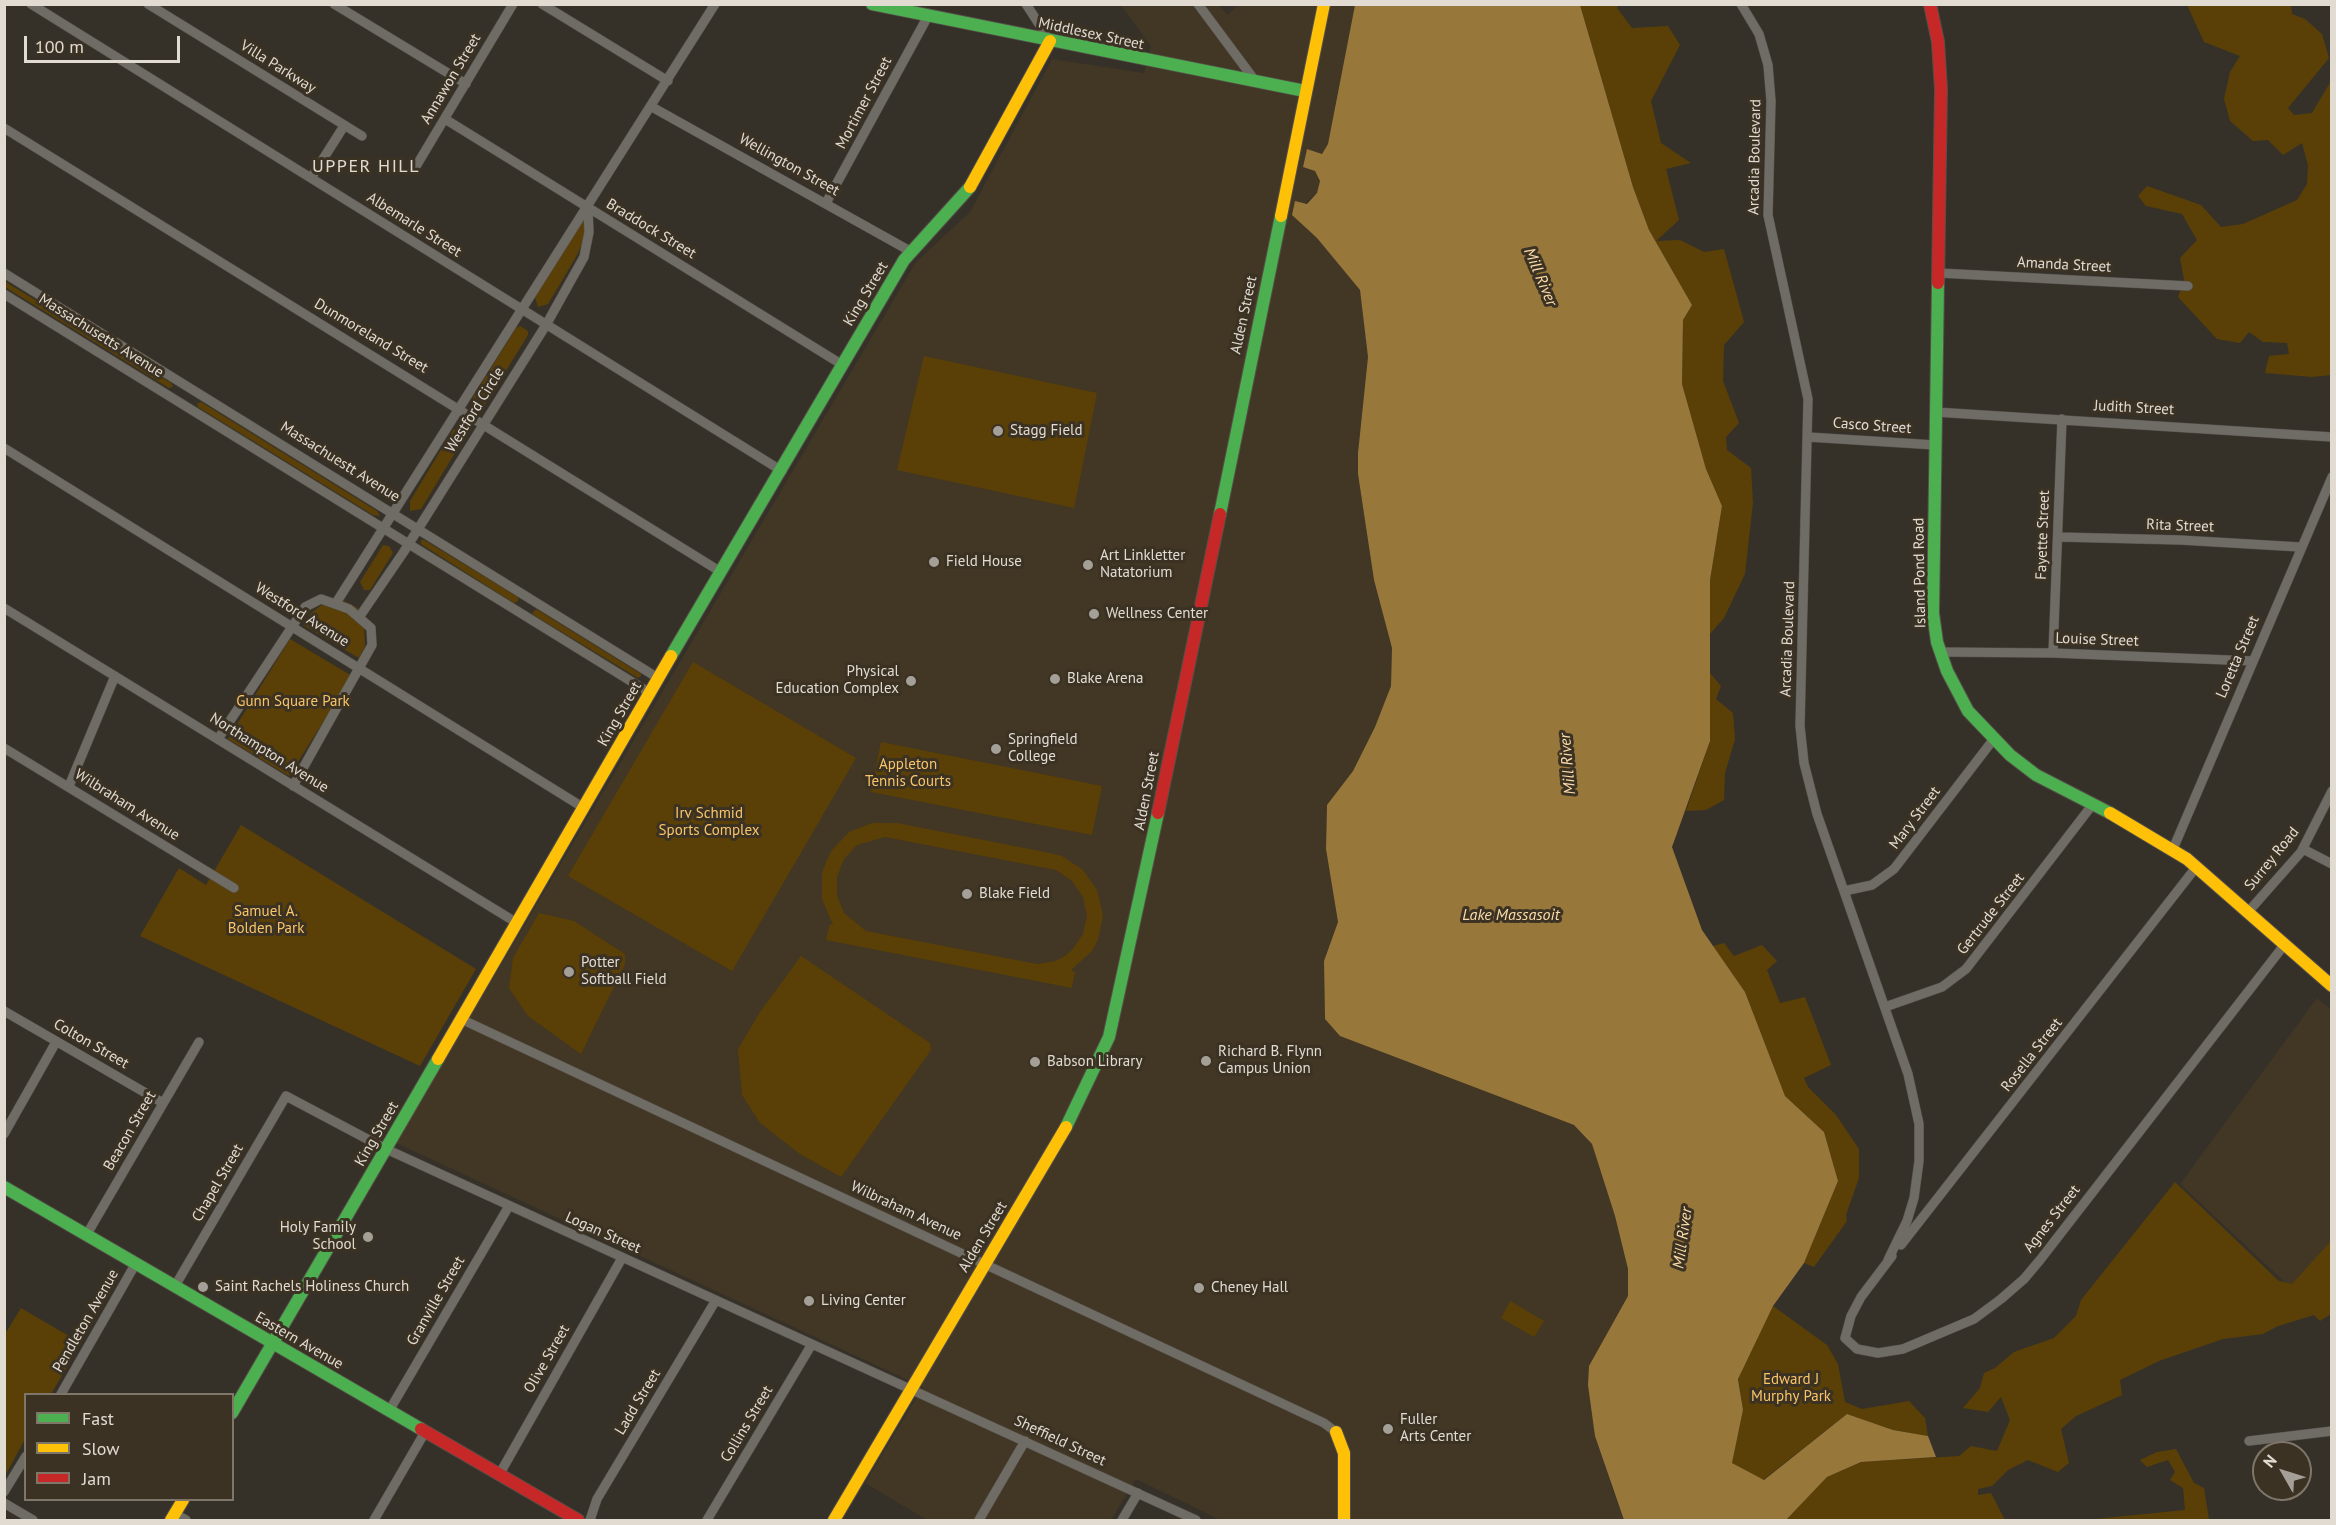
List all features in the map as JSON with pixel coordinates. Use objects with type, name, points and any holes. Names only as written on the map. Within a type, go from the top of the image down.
[{"type":"street","name":"Albemarle Street","points":[[31,4],[782,471]]},
{"type":"street","name":"Villa Parkway","points":[[148,4],[362,136]]},
{"type":"street","points":[[334,4],[466,84]]},
{"type":"street","name":"Annawon Street","points":[[415,168],[513,4]]},
{"type":"street","points":[[542,4],[668,81]]},
{"type":"street","name":"Westford Circle","points":[[336,603],[461,410],[715,4]]},
{"type":"street","name":"Middlesex Street","points":[[872,4],[1305,91]]},
{"type":"street","points":[[1026,4],[1050,41]]},
{"type":"street","points":[[1198,4],[1256,82]]},
{"type":"street","name":"Alden Street","points":[[834,1521],[1085,1094],[1105,1051],[1117,1010],[1324,4]]},
{"type":"street","name":"Arcadia Boulevard","points":[[1741,4],[1759,34],[1770,73],[1768,215],[1808,399],[1801,746],[1817,814],[1908,1074],[1917,1112],[1920,1148],[1911,1209],[1888,1260]]},
{"type":"street","name":"Island Pond Road","points":[[1930,4],[1941,74],[1933,613],[1940,652],[1960,698],[1993,740],[2036,775],[2173,849],[2197,866],[2331,986]]},
{"type":"street","name":"Mortimer Street","points":[[826,203],[928,16]]},
{"type":"street","name":"King Street","points":[[234,1410],[658,678],[782,471],[841,364],[910,251],[969,191],[1050,41]]},
{"type":"street","name":"Wellington Street","points":[[652,106],[910,251]]},
{"type":"street","name":"Braddock Street","points":[[445,119],[841,364]]},
{"type":"street","points":[[311,178],[345,126]]},
{"type":"street","name":"Dunmoreland Street","points":[[4,128],[484,423],[721,572]]},
{"type":"street","name":"Westford Circle","points":[[360,616],[409,544],[546,325],[584,257],[589,232],[588,209]]},
{"type":"street","name":"Massachuestt Avenue","points":[[4,273],[658,678]]},
{"type":"street","name":"Amanda Street","points":[[1939,273],[2188,286]]},
{"type":"street","name":"Massachusetts Avenue","points":[[4,294],[650,693]]},
{"type":"street","points":[[181,403],[190,388]]},
{"type":"street","name":"Judith Street","points":[[1935,412],[2331,437]]},
{"type":"street","name":"Fayette Street","points":[[2053,653],[2062,419]]},
{"type":"street","name":"Casco Street","points":[[1808,437],[1935,445]]},
{"type":"street","name":"Westford Avenue","points":[[4,448],[584,808]]},
{"type":"street","name":"Loretta Street","points":[[2173,849],[2331,477]]},
{"type":"street","name":"Rita Street","points":[[2059,537],[2180,540],[2300,547]]},
{"type":"street","points":[[520,613],[530,598]]},
{"type":"street","points":[[218,739],[290,625],[312,601],[321,599],[336,603],[360,616],[370,628],[373,636],[370,649],[361,669],[293,786]]},
{"type":"street","name":"Northampton Avenue","points":[[4,608],[517,923]]},
{"type":"street","name":"Louise Street","points":[[1940,652],[2053,653],[2253,661]]},
{"type":"street","points":[[69,786],[116,676]]},
{"type":"street","name":"Mary Street","points":[[1844,891],[1872,885],[1894,868],[1993,740]]},
{"type":"street","name":"Wilbraham Avenue","points":[[4,748],[234,888]]},
{"type":"street","name":"Surrey Road","points":[[2248,912],[2303,849],[2331,791]]},
{"type":"street","name":"Gertrude Street","points":[[1885,1007],[1942,987],[1961,975],[2093,804]]},
{"type":"street","points":[[2303,849],[2331,864]]},
{"type":"street","name":"Rosella Street","points":[[1888,1260],[1970,1159],[2197,866]]},
{"type":"street","name":"Agnes Street","points":[[1888,1260],[1861,1297],[1846,1330],[1847,1342],[1863,1352],[1886,1353],[1903,1349],[1974,1319],[2001,1299],[2024,1279],[2040,1260],[2285,944]]},
{"type":"street","name":"Colton Street","points":[[4,1011],[163,1103]]},
{"type":"street","name":"Wilbraham Avenue","points":[[461,1019],[1324,1423],[1336,1432]]},
{"type":"street","points":[[4,1134],[56,1042]]},
{"type":"street","name":"Beacon Street","points":[[87,1234],[199,1042]]},
{"type":"street","name":"Logan Street","points":[[286,1096],[386,1149],[911,1389]]},
{"type":"street","name":"Chapel Street","points":[[176,1286],[286,1096]]},
{"type":"street","name":"Eastern Avenue","points":[[4,1187],[578,1521]]},
{"type":"street","name":"Granville Street","points":[[389,1411],[509,1206]]},
{"type":"street","name":"Olive Street","points":[[498,1475],[622,1258]]},
{"type":"street","name":"Pendleton Avenue","points":[[62,1393],[136,1263]]},
{"type":"street","name":"Ladd Street","points":[[590,1521],[597,1499],[716,1300]]},
{"type":"street","name":"Collins Street","points":[[707,1521],[812,1344]]},
{"type":"street","name":"Sheffield Street","points":[[911,1389],[1196,1521]]},
{"type":"street","points":[[2249,1441],[2331,1431]]},
{"type":"street","points":[[374,1521],[425,1432]]},
{"type":"street","points":[[1336,1432],[1344,1453],[1344,1521]]},
{"type":"street","points":[[979,1521],[1025,1441]]},
{"type":"street","points":[[4,1492],[24,1459]]},
{"type":"street","points":[[1122,1521],[1138,1493]]},
{"type":"street","points":[[177,1518],[183,1501]]},
{"type":"street","points":[[4,1503],[33,1521]]},
{"type":"shaded area","name":"Springfield College","points":[[1121,5],[1219,5],[1227,15],[1239,5],[1355,5],[1328,144],[1322,154],[1307,149],[1303,166],[1315,171],[1320,181],[1317,193],[1292,215],[1317,238],[1360,290],[1368,357],[1358,474],[1374,580],[1392,648],[1391,686],[1375,727],[1353,771],[1327,805],[1326,849],[1338,922],[1324,961],[1325,1019],[1341,1036],[1574,1125],[1592,1144],[1615,1216],[1628,1269],[1628,1296],[1611,1330],[1610,1482],[1624,1520],[1220,1520],[1136,1479],[1111,1520],[927,1520],[865,1483],[923,1387],[396,1143],[916,262],[970,212],[1052,59],[1144,73],[1151,46]]},
{"type":"shaded area","points":[[2317,998],[2331,1010],[2331,1251],[2291,1288],[2180,1184]]},
{"type":"green space","points":[[1580,5],[1618,5],[1617,8],[1632,28],[1668,26],[1680,45],[1651,101],[1661,143],[1691,163],[1666,169],[1679,220],[1656,241],[1680,240],[1704,252],[1724,249],[1744,322],[1724,345],[1723,381],[1739,423],[1726,437],[1727,450],[1751,468],[1753,503],[1745,574],[1724,618],[1710,634],[1710,580],[1722,506],[1706,469],[1682,384],[1683,320],[1692,305],[1649,230],[1633,187]]},
{"type":"green space","points":[[2187,5],[2291,5],[2292,14],[2305,19],[2322,34],[2329,58],[2288,108],[2294,115],[2312,113],[2331,81],[2331,375],[2312,377],[2265,373],[2269,356],[2289,354],[2287,343],[2263,342],[2249,332],[2240,343],[2217,339],[2178,297],[2184,280],[2180,258],[2197,240],[2182,214],[2146,206],[2138,196],[2147,186],[2201,205],[2221,227],[2243,224],[2297,200],[2307,184],[2308,165],[2302,143],[2283,155],[2268,140],[2253,141],[2230,121],[2224,99],[2230,72],[2240,56],[2204,42]]},
{"type":"green space","points":[[584,221],[584,240],[576,257],[548,304],[538,307],[535,297]]},
{"type":"green space","points":[[4,281],[171,383],[173,387],[169,388],[5,287]]},
{"type":"green space","points":[[520,326],[528,331],[528,335],[483,408],[477,410],[471,404],[472,399],[516,328]]},
{"type":"green space","name":"Stagg Field","points":[[924,356],[1097,393],[1074,508],[897,470]]},
{"type":"green space","points":[[201,402],[377,511],[380,516],[373,515],[198,407],[197,404]]},
{"type":"green space","points":[[465,428],[464,438],[421,509],[410,511],[410,501],[453,430]]},
{"type":"green space","points":[[421,540],[518,597],[518,601],[514,603],[421,544]]},
{"type":"green space","points":[[383,545],[389,546],[393,553],[370,590],[364,590],[360,582]]},
{"type":"green space","points":[[342,600],[358,608],[364,624],[365,646],[359,658],[303,625],[311,613],[323,604]]},
{"type":"green space","points":[[536,609],[641,676],[638,678],[532,614]]},
{"type":"green space","name":"Gunn Square Park","points":[[290,639],[352,676],[289,776],[228,739]]},
{"type":"green space","name":"Irv Schmid Sports Complex","points":[[693,662],[856,758],[732,971],[568,876]]},
{"type":"green space","points":[[1710,673],[1721,686],[1716,699],[1733,713],[1735,739],[1725,773],[1724,800],[1706,810],[1686,811],[1710,741]]},
{"type":"green space","name":"Appleton Tennis Courts","points":[[881,742],[1102,786],[1092,835],[871,792]]},
{"type":"green space","points":[[872,823],[897,823],[1062,856],[1083,870],[1097,890],[1103,915],[1098,940],[1092,951],[1071,970],[1075,972],[1072,988],[826,940],[830,924],[833,925],[822,899],[822,873],[832,850],[849,832]],"holes":[[[885,837],[1056,870],[1072,881],[1083,897],[1087,915],[1083,934],[1072,950],[1056,961],[1037,964],[866,931],[844,913],[837,896],[837,877],[844,859],[857,845]]]},
{"type":"green space","name":"Samuel A. Bolden Park","points":[[241,825],[476,969],[420,1066],[140,936],[179,868],[206,885]]},
{"type":"green space","points":[[539,913],[574,921],[625,954],[625,964],[581,1054],[528,1016],[509,988],[513,958]]},
{"type":"green space","points":[[1724,943],[1734,956],[1762,945],[1777,961],[1767,970],[1780,1003],[1805,997],[1831,1065],[1804,1078],[1808,1087],[1836,1115],[1859,1149],[1859,1178],[1846,1215],[1847,1221],[1814,1267],[1804,1263],[1838,1181],[1824,1132],[1785,1096],[1745,992],[1713,946]]},
{"type":"green space","points":[[801,956],[930,1043],[931,1050],[841,1177],[800,1154],[760,1123],[742,1095],[738,1049],[760,1012]]},
{"type":"green space","points":[[2175,1182],[2279,1281],[2292,1284],[2331,1241],[2331,1314],[2320,1321],[2314,1315],[2278,1326],[2263,1334],[2223,1339],[2159,1361],[2120,1380],[2122,1395],[2076,1416],[2061,1429],[2069,1463],[2058,1472],[2028,1460],[2008,1470],[1992,1486],[1978,1489],[1978,1495],[1991,1493],[2005,1520],[1786,1520],[1827,1477],[1861,1462],[1959,1456],[1971,1446],[1997,1451],[2010,1420],[2001,1397],[1988,1412],[1963,1408],[1980,1388],[1984,1373],[1995,1368],[2014,1352],[2054,1338],[2076,1316],[2081,1300]]},
{"type":"green space","points":[[1510,1301],[1544,1321],[1534,1337],[1501,1318]]},
{"type":"green space","name":"Edward J Murphy Park","points":[[1773,1306],[1827,1345],[1838,1364],[1845,1402],[1862,1409],[1909,1401],[1925,1418],[1928,1436],[1893,1430],[1847,1414],[1763,1480],[1732,1463],[1743,1410],[1737,1368]]},
{"type":"green space","points":[[21,1308],[81,1343],[52,1393],[24,1393],[24,1441],[5,1476],[5,1330],[7,1331]]},
{"type":"green space","points":[[2176,1449],[2194,1483],[2204,1488],[2209,1520],[2085,1520],[2185,1510],[2183,1488],[2170,1480],[2175,1472],[2168,1460],[2147,1467],[2140,1460],[2157,1452]]},
{"type":"water","name":"Lake Massasoit","points":[[1355,5],[1580,5],[1633,187],[1649,230],[1692,305],[1683,320],[1682,384],[1706,469],[1722,506],[1710,580],[1710,741],[1672,847],[1702,930],[1745,992],[1785,1096],[1824,1132],[1838,1181],[1804,1263],[1773,1306],[1738,1379],[1743,1410],[1732,1463],[1764,1480],[1847,1414],[1893,1430],[1928,1436],[1936,1457],[1861,1462],[1827,1477],[1786,1520],[1624,1520],[1595,1436],[1588,1385],[1589,1366],[1628,1296],[1628,1269],[1615,1216],[1592,1144],[1574,1125],[1340,1036],[1325,1019],[1324,961],[1338,922],[1326,849],[1327,805],[1353,771],[1375,727],[1391,686],[1392,648],[1374,580],[1358,474],[1368,357],[1360,290],[1317,238],[1292,215],[1295,201],[1307,204],[1317,193],[1320,181],[1315,171],[1303,167],[1307,149],[1322,154],[1328,144]]},
{"type":"traffic: fast","points":[[872,4],[1305,91]]},
{"type":"traffic: fast","points":[[671,656],[904,260],[970,187]]},
{"type":"traffic: fast","points":[[1220,514],[1281,216]]},
{"type":"traffic: fast","points":[[1938,283],[1933,613],[1937,642],[1947,671],[1968,711],[2010,755],[2036,775],[2110,813]]},
{"type":"traffic: fast","points":[[1066,1127],[1109,1037],[1158,813]]},
{"type":"traffic: fast","points":[[234,1410],[438,1059]]},
{"type":"traffic: fast","points":[[4,1187],[421,1429]]},
{"type":"traffic: slow","points":[[1281,216],[1324,4]]},
{"type":"traffic: slow","points":[[970,187],[1050,41]]},
{"type":"traffic: slow","points":[[438,1059],[671,656]]},
{"type":"traffic: slow","points":[[2110,813],[2187,859],[2332,986]]},
{"type":"traffic: slow","points":[[834,1520],[1066,1127]]},
{"type":"traffic: slow","points":[[1336,1432],[1344,1453],[1344,1520]]},
{"type":"traffic: slow","points":[[171,1520],[182,1501]]},
{"type":"traffic: jam","points":[[1930,4],[1938,42],[1941,89],[1938,283]]},
{"type":"traffic: jam","points":[[1158,813],[1220,514]]},
{"type":"traffic: jam","points":[[421,1429],[578,1520]]},
{"type":"place","name":"Stagg Field","points":[[998,431]]},
{"type":"place","name":"Field House","points":[[934,562]]},
{"type":"place","name":"Art Linkletter Natatorium","points":[[1088,565]]},
{"type":"place","name":"Wellness Center","points":[[1094,614]]},
{"type":"place","name":"Blake Arena","points":[[1055,679]]},
{"type":"place","name":"Physical Education Complex","points":[[911,681]]},
{"type":"place","name":"Springfield College","points":[[996,749]]},
{"type":"place","name":"Blake Field","points":[[967,894]]},
{"type":"place","name":"Potter Softball Field","points":[[569,972]]},
{"type":"place","name":"Richard B. Flynn Campus Union","points":[[1206,1061]]},
{"type":"place","name":"Babson Library","points":[[1035,1062]]},
{"type":"place","name":"Holy Family School","points":[[368,1237]]},
{"type":"place","name":"Saint Rachels Holiness Church","points":[[203,1287]]},
{"type":"place","name":"Cheney Hall","points":[[1199,1288]]},
{"type":"place","name":"Living Center","points":[[809,1301]]},
{"type":"place","name":"Fuller Arts Center","points":[[1388,1429]]},
{"type":"district","name":"UPPER HILL","points":[[366,167]]},
{"type":"water label","name":"Mill River","points":[[1540,277]]},
{"type":"water label","name":"Mill River","points":[[1568,764]]},
{"type":"water label","name":"Mill River","points":[[1683,1238]]}]
